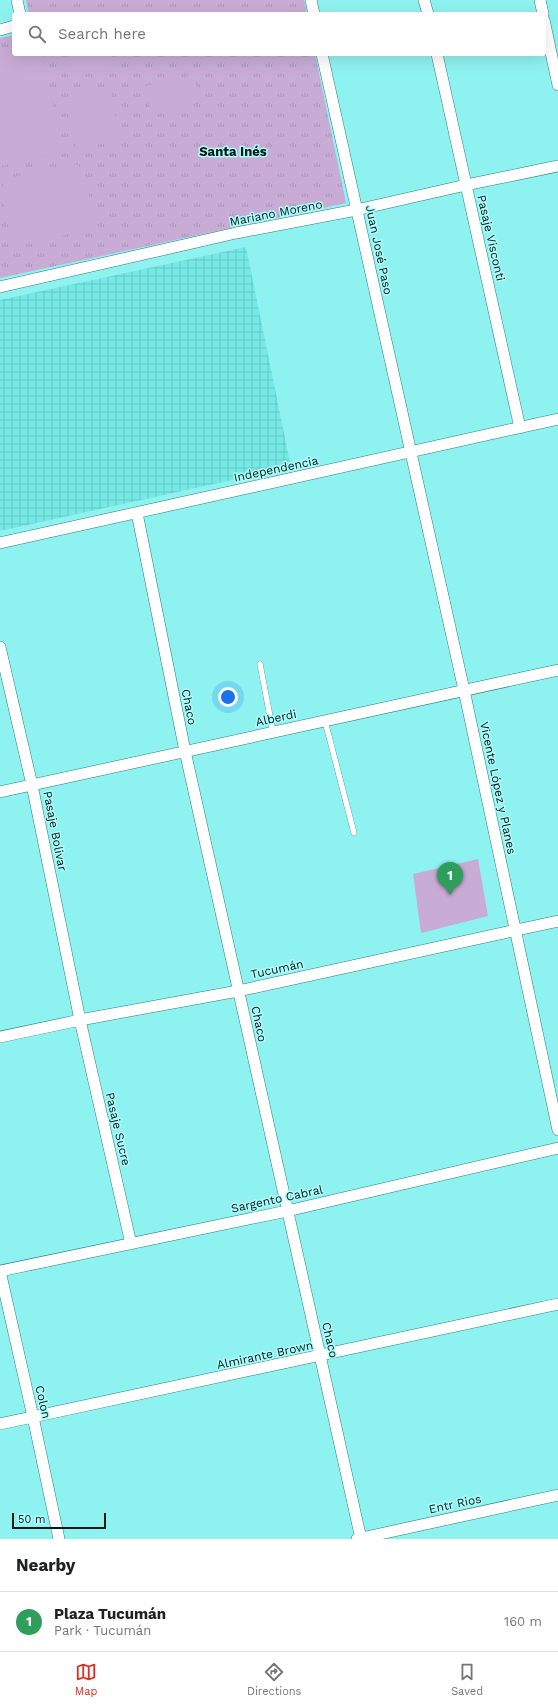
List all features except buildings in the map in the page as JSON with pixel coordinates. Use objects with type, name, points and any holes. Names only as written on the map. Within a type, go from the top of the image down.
[{"type":"street","points":[[17,0],[20,12]]},
{"type":"street","points":[[311,0],[314,12]]},
{"type":"street","points":[[424,0],[427,12]]},
{"type":"street","points":[[540,0],[543,12]]},
{"type":"street","points":[[0,30],[12,27]]},
{"type":"street","points":[[546,29],[558,85]]},
{"type":"street","name":"Juan José Paso","points":[[322,56],[410,452]]},
{"type":"street","name":"Pasaje Visconti","points":[[436,56],[520,428]]},
{"type":"street","name":"Mariano Moreno","points":[[0,287],[236,233],[356,210],[558,166]]},
{"type":"street","name":"Independencia","points":[[0,543],[558,419]]},
{"type":"street","name":"Vicente López y Planes","points":[[410,452],[464,690],[514,930],[558,1130]]},
{"type":"street","name":"Chaco","points":[[137,513],[185,751],[360,1539]]},
{"type":"street","name":"Pasaje Bolivar","points":[[0,647],[32,785],[80,1020]]},
{"type":"street","name":"Alberdi","points":[[0,792],[558,670]]},
{"type":"street","name":"Tucumán","points":[[0,1037],[80,1020],[238,991],[558,921]]},
{"type":"street","name":"Pasaje Sucre","points":[[80,1020],[132,1244]]},
{"type":"street","name":"Sargento Cabral","points":[[0,1271],[287,1211],[558,1148]]},
{"type":"street","name":"Colon","points":[[0,1271],[59,1539]]},
{"type":"street","name":"Almirante Brown","points":[[0,1424],[558,1304]]},
{"type":"street","name":"Entr Rios","points":[[360,1539],[558,1495]]},
{"type":"lane","points":[[260,664],[273,732]]},
{"type":"lane","points":[[325,721],[354,833]]},
{"type":"shaded area","points":[[246,247],[291,467],[0,531],[0,300]]},
{"type":"green space","points":[[26,0],[304,0],[307,12],[29,12]]},
{"type":"green space","points":[[12,35],[12,56],[315,56],[346,203],[0,278],[0,38]]},
{"type":"green space","points":[[12,51],[12,56],[42,56],[63,152],[0,166],[0,54]]},
{"type":"green space","points":[[76,56],[112,56],[114,68],[68,76],[65,58]]},
{"type":"green space","points":[[194,75],[200,102],[151,113],[146,86]]},
{"type":"green space","points":[[110,88],[120,140],[76,149],[66,97]]},
{"type":"green space","points":[[70,163],[83,168],[94,218],[86,230],[18,246],[10,238],[1,189],[6,179]]},
{"type":"green space","points":[[478,859],[488,916],[421,933],[413,874]]},
{"type":"place","name":"Plaza Tucumán","points":[[450,895]]},
{"type":"district","name":"Santa Inés","points":[[233,151]]}]
